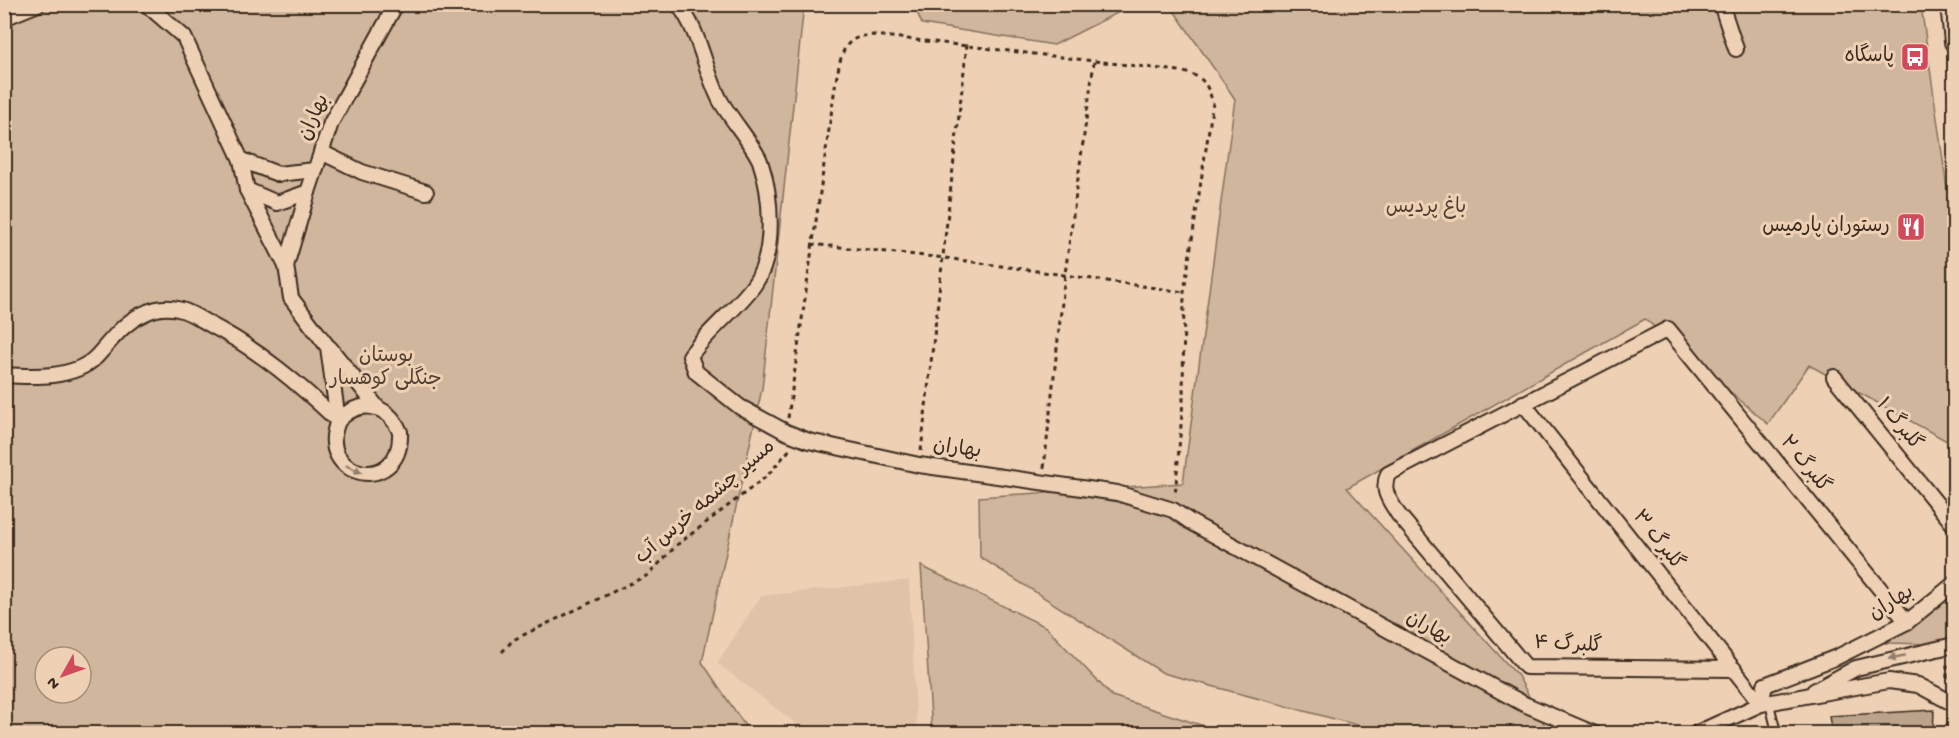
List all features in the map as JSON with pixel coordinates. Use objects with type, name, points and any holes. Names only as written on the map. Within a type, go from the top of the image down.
[{"type":"main road","points":[[1950,4],[1954,42]]},
{"type":"street","points":[[4,18],[38,4]]},
{"type":"street","points":[[146,4],[184,37],[241,160],[247,190],[286,266],[291,298],[377,407],[395,421],[400,432],[397,455],[381,471],[359,473],[341,462],[333,442],[338,421],[328,346]]},
{"type":"street","name":"بهاران","points":[[286,266],[331,123],[396,4]]},
{"type":"street","name":"بهاران","points":[[678,4],[688,16],[713,86],[726,112],[759,160],[768,207],[769,252],[755,284],[701,340],[690,356],[696,372],[740,407],[801,438],[919,465],[1117,493],[1173,510],[1192,523],[1524,704],[1595,734]]},
{"type":"street","points":[[1721,4],[1736,49]]},
{"type":"street","points":[[321,152],[362,172],[426,192]]},
{"type":"street","points":[[241,160],[278,174],[315,170]]},
{"type":"street","points":[[247,190],[278,203],[308,192]]},
{"type":"street","points":[[4,375],[27,377],[67,373],[93,360],[122,328],[141,314],[161,307],[182,310],[229,334],[292,377],[338,421]]},
{"type":"street","name":"گلبرگ ۲","points":[[1523,403],[1664,329],[1671,332],[1907,622]]},
{"type":"street","name":"گلبرگ ۱","points":[[1834,377],[1954,525]]},
{"type":"street","name":"گلبرگ ۴","points":[[1523,403],[1388,474],[1384,484],[1385,494],[1398,514],[1526,667],[1734,669]]},
{"type":"street","name":"گلبرگ ۳","points":[[1523,403],[1761,704]]},
{"type":"street","points":[[338,421],[354,408],[377,407]]},
{"type":"street","name":"بهاران","points":[[1765,685],[1837,657],[1907,622],[1954,584]]},
{"type":"street","points":[[1802,698],[1856,668],[1954,645]]},
{"type":"street","points":[[1695,734],[1761,704],[1889,681],[1918,685],[1954,704]]},
{"type":"street","points":[[1761,704],[1765,685]]},
{"type":"lane","points":[[1765,685],[1777,734]]},
{"type":"path","points":[[786,432],[836,80],[847,44],[858,36],[874,35],[967,44],[1094,62],[1179,71],[1195,75],[1208,84],[1214,103],[1184,292],[1183,400],[1173,510]]},
{"type":"path","points":[[919,465],[945,258],[967,44]]},
{"type":"path","points":[[1042,482],[1065,274],[1094,62]]},
{"type":"path","points":[[811,244],[945,258],[1184,292]]},
{"type":"path","name":"مسیر چشمه خرس آب","points":[[502,652],[513,640],[522,635],[648,575],[677,545],[767,476],[801,438]]},
{"type":"path","points":[[1947,658],[1947,678]]},
{"type":"shaded area","points":[[909,580],[917,733],[808,733],[717,663],[761,596]]},
{"type":"green space","name":"بوستان جنگلی کوهسار","points":[[4,5],[804,5],[762,389],[702,662],[750,733],[5,733]]},
{"type":"green space","points":[[914,5],[1133,5],[1054,45],[922,24]]},
{"type":"green space","name":"باغ پردیس","points":[[1170,5],[1921,5],[1954,238],[1954,445],[1809,365],[1768,424],[1645,319],[1347,488],[1518,676],[1549,733],[1379,731],[1163,673],[980,557],[979,497],[1183,483],[1235,99]]},
{"type":"green space","points":[[921,566],[1046,627],[1112,696],[1225,733],[932,733]]},
{"type":"green space","points":[[1954,592],[1953,636],[1933,644],[1886,643],[1926,617]]},
{"type":"building","points":[[1934,710],[1933,734],[1832,734],[1829,716]]},
{"type":"place","name":"پاسگاه","points":[[1915,57]]},
{"type":"place","name":"رستوران پارمیس","points":[[1911,227]]}]
